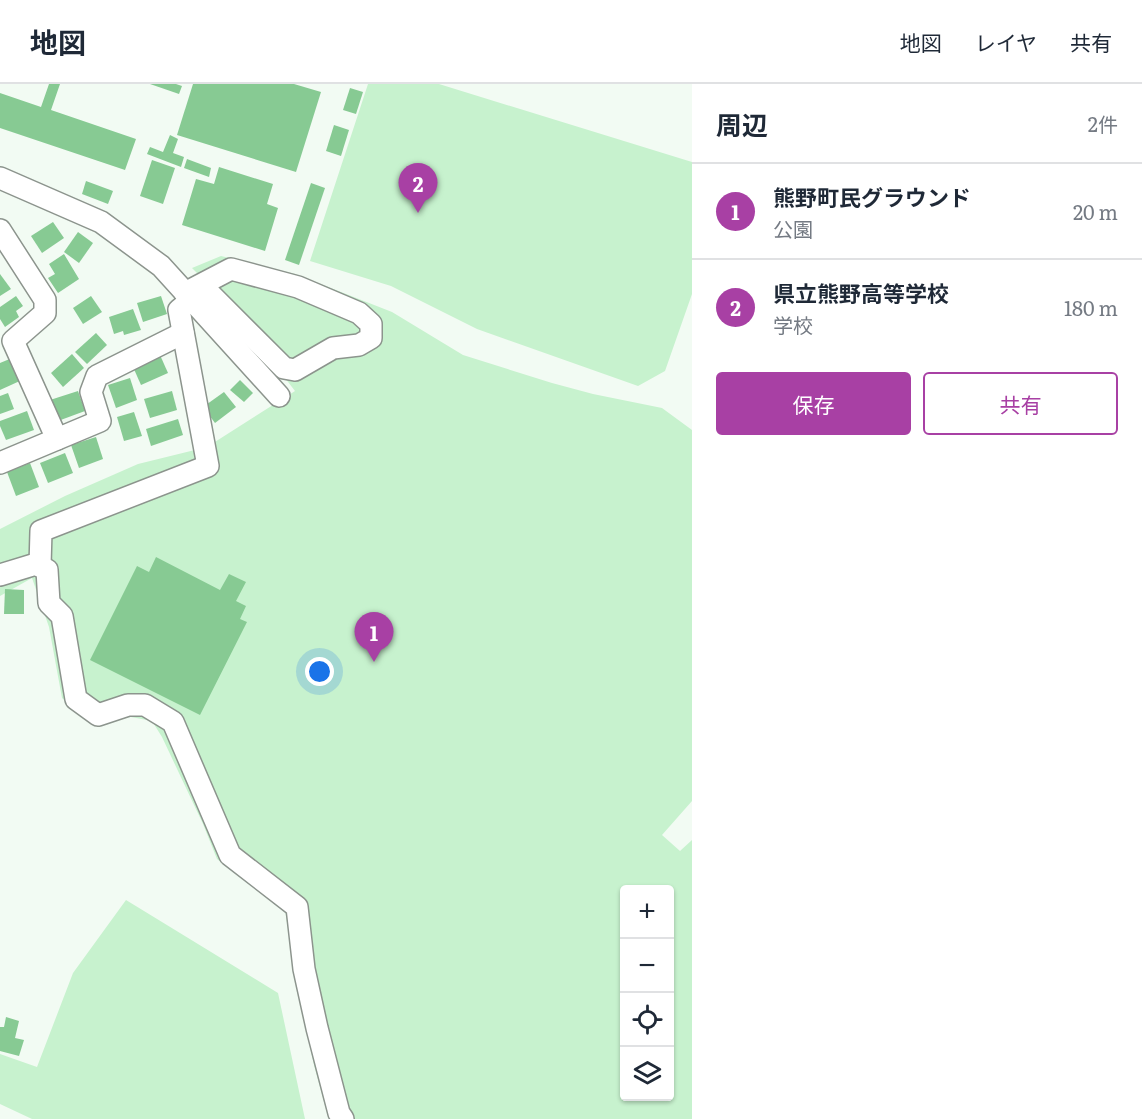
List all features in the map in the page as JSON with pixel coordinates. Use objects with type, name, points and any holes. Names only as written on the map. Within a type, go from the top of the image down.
[{"type":"street","points":[[0,178],[101,222],[161,266],[194,292],[279,396]]},
{"type":"street","points":[[0,230],[45,300],[45,313],[6,343],[57,439]]},
{"type":"street","points":[[40,566],[41,531],[208,466],[179,310],[194,292],[231,269],[298,288],[359,313],[371,324],[371,338],[359,345],[333,348],[295,370],[284,369],[208,292],[194,292]]},
{"type":"street","points":[[0,463],[100,421],[92,392],[97,376],[183,333]]},
{"type":"street","points":[[0,575],[36,564],[47,570],[49,603],[62,615],[76,699],[98,714],[128,705],[145,705],[173,722],[230,855],[297,907],[304,969],[339,1113],[343,1119]]},
{"type":"green space","points":[[368,84],[439,84],[692,162],[692,294],[665,371],[638,386],[477,329],[391,286],[310,261]]},
{"type":"green space","points":[[221,256],[295,274],[392,312],[463,355],[593,394],[662,408],[692,430],[692,801],[662,835],[680,851],[692,840],[692,1119],[331,1119],[328,1116],[314,1065],[297,985],[285,910],[217,859],[203,824],[162,737],[152,721],[131,717],[89,721],[62,698],[49,627],[32,578],[0,596],[0,529],[65,496],[138,464],[207,447],[295,391],[228,304],[192,268]]},
{"type":"green space","points":[[126,900],[278,993],[305,1119],[32,1119],[0,1104],[0,1054],[37,1067],[73,973]]},
{"type":"building","points":[[49,84],[60,84],[51,110],[136,139],[125,170],[0,128],[0,93],[41,107]]},
{"type":"building","points":[[150,84],[176,84],[182,86],[179,94]]},
{"type":"building","points":[[193,84],[294,84],[321,92],[296,172],[177,135]]},
{"type":"building","points":[[350,88],[363,92],[356,114],[343,110]]},
{"type":"building","points":[[334,125],[349,130],[341,156],[326,151]]},
{"type":"building","points":[[170,135],[178,139],[173,153],[184,157],[181,167],[147,154],[150,147],[163,152]]},
{"type":"building","points":[[187,159],[211,168],[209,177],[184,168]]},
{"type":"building","points":[[152,160],[175,168],[163,204],[140,196]]},
{"type":"building","points":[[219,167],[273,184],[267,204],[278,208],[265,251],[182,225],[196,179],[214,184]]},
{"type":"building","points":[[86,181],[113,191],[108,204],[82,194]]},
{"type":"building","points":[[311,183],[325,188],[299,265],[285,260]]},
{"type":"building","points":[[53,222],[64,238],[42,253],[31,236]]},
{"type":"building","points":[[78,232],[93,243],[79,263],[64,252]]},
{"type":"building","points":[[64,254],[79,279],[58,293],[48,278],[55,274],[49,264]]},
{"type":"building","points":[[0,274],[11,289],[0,296]]},
{"type":"building","points":[[16,296],[23,306],[16,311],[19,317],[5,327],[0,319],[0,307]]},
{"type":"building","points":[[91,296],[102,312],[83,324],[73,308]]},
{"type":"building","points":[[161,296],[167,314],[143,322],[137,303]]},
{"type":"building","points":[[133,309],[141,330],[124,335],[123,331],[114,334],[109,317]]},
{"type":"building","points":[[96,333],[107,345],[87,364],[75,352]]},
{"type":"building","points":[[72,354],[84,368],[63,387],[51,373]]},
{"type":"building","points":[[160,355],[168,373],[141,385],[133,367]]},
{"type":"building","points":[[12,358],[22,380],[0,390],[0,363]]},
{"type":"building","points":[[130,378],[137,400],[116,408],[108,385]]},
{"type":"building","points":[[240,380],[253,393],[244,402],[230,390]]},
{"type":"building","points":[[78,391],[85,411],[58,421],[50,400]]},
{"type":"building","points":[[172,391],[177,410],[150,418],[144,399]]},
{"type":"building","points":[[224,392],[236,407],[215,423],[203,407]]},
{"type":"building","points":[[8,393],[14,409],[0,414],[0,396]]},
{"type":"building","points":[[27,411],[34,430],[6,440],[0,421]]},
{"type":"building","points":[[134,412],[142,436],[124,441],[117,417]]},
{"type":"building","points":[[178,419],[183,435],[151,446],[146,429]]},
{"type":"building","points":[[96,437],[103,459],[79,468],[71,445]]},
{"type":"building","points":[[65,453],[73,473],[48,483],[40,463]]},
{"type":"building","points":[[30,463],[39,487],[16,496],[7,472]]},
{"type":"building","points":[[156,557],[220,590],[229,574],[246,582],[236,601],[246,606],[240,619],[247,622],[200,715],[90,660],[137,566],[149,572]]},
{"type":"building","points":[[5,589],[24,590],[24,614],[4,614]]},
{"type":"building","points":[[6,1017],[19,1021],[15,1038],[24,1040],[19,1056],[0,1051],[0,1027],[4,1027]]},
{"type":"place","name":"県立熊野高等学校","points":[[418,213]]},
{"type":"place","name":"熊野町民グラウンド","points":[[374,662]]}]
